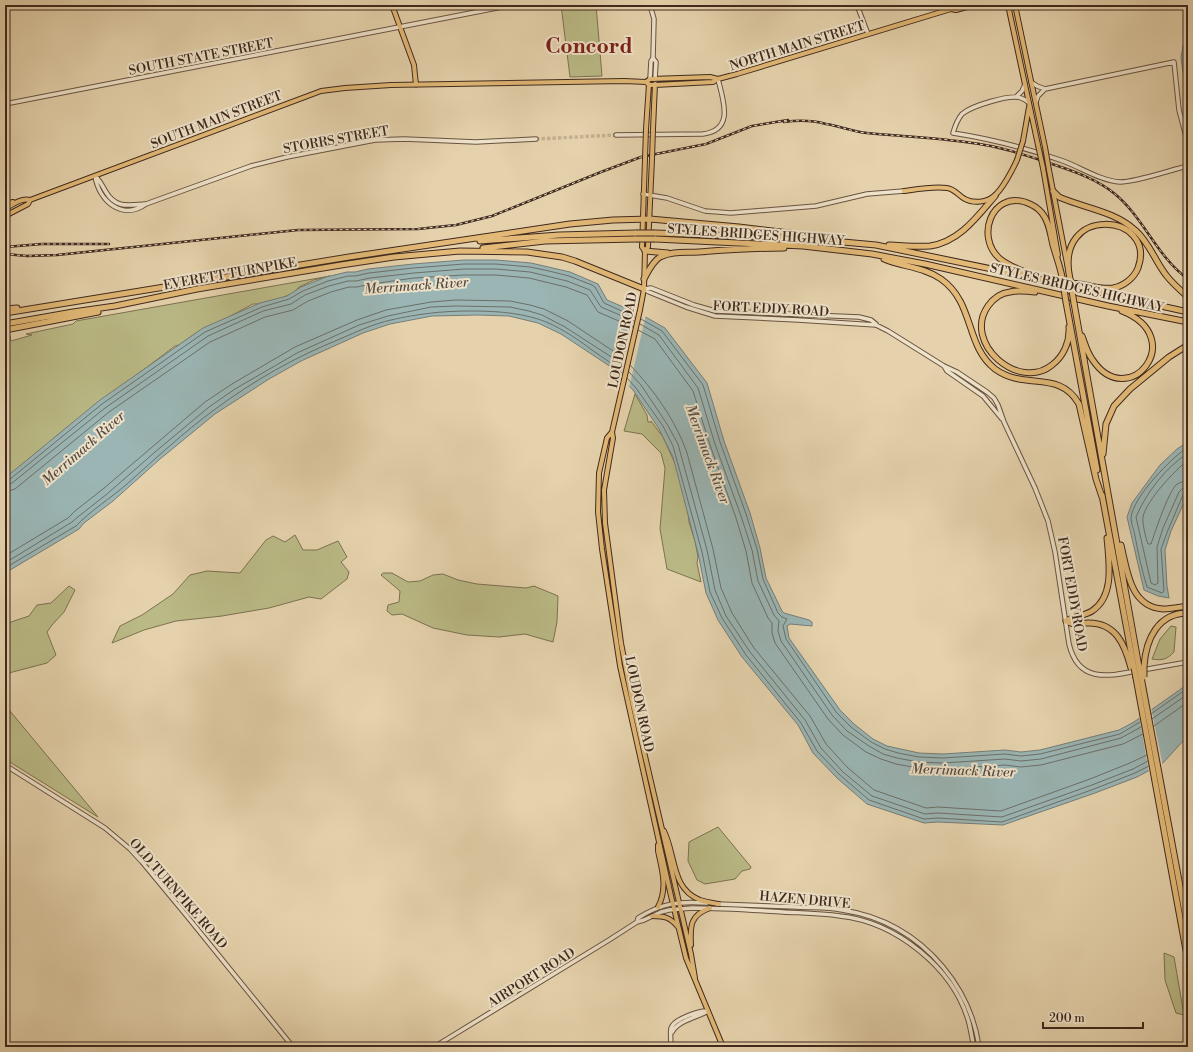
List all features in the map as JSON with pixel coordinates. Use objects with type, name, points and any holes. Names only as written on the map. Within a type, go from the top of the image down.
[{"type":"highway","points":[[1053,191],[1059,197],[1118,219],[1135,230],[1145,242],[1166,275],[1188,296]]},
{"type":"highway","points":[[876,244],[920,246],[950,240],[966,229],[995,196]]},
{"type":"highway","points":[[1188,312],[1059,283],[1040,279],[1006,263],[993,251],[988,238],[988,227],[991,217],[995,210],[1004,203],[1014,200],[1026,202],[1044,215],[1048,222],[1058,257],[1062,277],[1066,302],[1106,519],[1139,677],[1146,702],[1188,929]]},
{"type":"highway","points":[[443,243],[570,224],[643,219],[739,227],[789,233],[812,239]]},
{"type":"highway","points":[[1059,283],[1075,283],[1106,288],[1114,288],[1123,284],[1131,279],[1139,266],[1140,256],[1138,244],[1131,234],[1119,226],[1107,223],[1091,226],[1080,233],[1072,245],[1069,253],[1069,276],[1074,304],[1079,329],[1080,340],[1112,513],[1139,677],[1140,705],[1188,961]]},
{"type":"highway","name":"STYLES BRIDGES HIGHWAY","points":[[460,251],[545,241],[636,236],[655,233],[812,239],[876,244],[1040,279]]},
{"type":"highway","name":"STYLES BRIDGES HIGHWAY","points":[[443,243],[560,235],[636,236],[655,239],[740,242],[822,248],[872,254],[925,264],[1108,306],[1188,322]]},
{"type":"highway","name":"EVERETT TURNPIKE","points":[[5,313],[443,243]]},
{"type":"highway","points":[[645,251],[693,253],[748,248],[822,248]]},
{"type":"highway","points":[[460,251],[527,252],[562,257],[644,289]]},
{"type":"highway","name":"EVERETT TURNPIKE","points":[[5,324],[115,306],[197,289],[356,263],[394,257],[460,251]]},
{"type":"highway","points":[[644,279],[657,260],[670,253]]},
{"type":"highway","points":[[872,254],[887,260],[929,272],[950,286],[963,306],[981,352],[995,369],[1009,377],[1016,379],[1056,384],[1065,388],[1072,394],[1079,404],[1096,479],[1102,497]]},
{"type":"highway","points":[[1049,292],[1009,292],[1002,294],[990,304],[984,313],[981,328],[985,343],[994,356],[1006,366],[1020,371],[1036,372],[1050,366],[1056,362],[1064,350],[1068,335],[1069,316]]},
{"type":"highway","points":[[5,308],[44,306]]},
{"type":"highway","points":[[5,330],[108,310],[115,306]]},
{"type":"highway","points":[[1079,329],[1086,349],[1092,359],[1105,373],[1111,377],[1123,379],[1134,376],[1140,372],[1148,364],[1152,353],[1152,345],[1148,330],[1130,314],[1108,306]]},
{"type":"highway","points":[[1103,465],[1104,433],[1106,424],[1114,406],[1130,390],[1169,357],[1188,345]]},
{"type":"highway","points":[[1112,513],[1131,585],[1138,598],[1148,605],[1163,609],[1188,606]]},
{"type":"highway","points":[[1066,621],[1092,611],[1101,602],[1105,594],[1109,580],[1106,519]]},
{"type":"highway","points":[[1137,667],[1156,629],[1167,618],[1174,615],[1188,613]]},
{"type":"highway","points":[[1066,621],[1072,624],[1088,622],[1097,623],[1113,631],[1120,638],[1137,667]]},
{"type":"main road","points":[[392,5],[414,65],[416,84]]},
{"type":"main road","name":"NORTH MAIN STREET","points":[[416,84],[624,81],[648,82],[655,85],[713,82],[718,79],[896,27],[956,5]]},
{"type":"main road","name":"NORTH MAIN STREET","points":[[951,7],[956,10],[974,5]]},
{"type":"main road","points":[[1008,5],[1043,168],[1058,257]]},
{"type":"main road","points":[[1015,5],[1069,276]]},
{"type":"main road","name":"NORTH MAIN STREET","points":[[648,82],[655,79],[710,77],[718,79]]},
{"type":"main road","name":"LOUDON ROAD","points":[[655,79],[650,219],[648,247],[645,251],[644,289],[612,432],[613,438],[604,490],[605,523],[626,673],[691,954],[695,978]]},
{"type":"main road","name":"LOUDON ROAD","points":[[645,251],[642,247],[648,82]]},
{"type":"main road","name":"SOUTH MAIN STREET","points":[[5,209],[18,201],[25,199],[30,200],[321,91],[357,86],[416,84]]},
{"type":"main road","points":[[904,191],[941,187],[948,188],[952,189],[964,199],[980,202],[995,196],[1017,160],[1023,141],[1029,103]]},
{"type":"main road","name":"SOUTH MAIN STREET","points":[[5,216],[28,204],[30,200]]},
{"type":"main road","points":[[5,204],[18,201]]},
{"type":"main road","name":"LOUDON ROAD","points":[[612,432],[607,438],[599,478],[598,512],[602,549],[620,666],[686,958],[723,1047]]},
{"type":"main road","points":[[660,825],[668,839],[680,883],[688,893],[695,897],[719,904]]},
{"type":"main road","points":[[658,907],[662,898],[664,886],[658,850],[659,838]]},
{"type":"main road","points":[[691,954],[690,931],[693,921],[700,912],[710,908]]},
{"type":"main road","points":[[652,916],[664,916],[673,920],[679,928]]},
{"type":"street","name":"SOUTH STATE STREET","points":[[5,104],[512,5]]},
{"type":"street","points":[[648,82],[651,61],[653,58],[654,19],[650,5]]},
{"type":"street","points":[[857,5],[868,34]]},
{"type":"street","points":[[653,58],[656,62],[655,79]]},
{"type":"street","points":[[1031,82],[1037,86],[1045,88],[1174,62],[1178,110],[1188,144]]},
{"type":"street","points":[[616,135],[703,134],[714,131],[720,126],[725,116],[718,79]]},
{"type":"street","points":[[1016,97],[1022,91],[1025,84]]},
{"type":"street","points":[[1035,103],[1038,96],[1045,88]]},
{"type":"street","points":[[1029,103],[1016,97],[988,102],[968,110],[958,119],[953,134],[1007,143],[1062,160],[1115,181],[1131,181],[1188,166]]},
{"type":"street","name":"STORRS STREET","points":[[95,176],[100,180],[108,195],[116,202],[127,206],[146,204],[251,166],[287,157],[375,140],[404,139],[476,142],[536,140]]},
{"type":"street","points":[[643,194],[667,198],[705,211],[731,213],[816,206],[867,194],[904,191]]},
{"type":"street","name":"FORT EDDY ROAD","points":[[644,289],[686,307],[715,316],[876,325],[978,385],[994,398],[998,405],[1004,422],[1035,488],[1048,521],[1055,552],[1072,656],[1080,666],[1091,673],[1102,676],[1188,662]]},
{"type":"street","name":"FORT EDDY ROAD","points":[[944,366],[947,371],[983,396],[1004,422]]},
{"type":"street","name":"OLD TURNPIKE ROAD","points":[[5,765],[105,828],[130,849],[294,1047]]},
{"type":"street","name":"HAZEN DRIVE","points":[[678,903],[757,905],[842,910],[874,918],[896,928],[909,935],[930,953],[955,983],[974,1021],[979,1047]]},
{"type":"street","name":"AIRPORT ROAD","points":[[434,1047],[637,922],[669,910],[678,903]]},
{"type":"street","name":"AIRPORT ROAD","points":[[637,922],[638,918],[658,907],[674,906],[680,909]]},
{"type":"street","name":"HAZEN DRIVE","points":[[680,909],[710,908],[841,916],[867,922],[898,935],[923,954],[947,980],[961,1003],[967,1017],[974,1047]]},
{"type":"street","points":[[671,1047],[672,1026],[678,1020],[702,1010],[708,1011]]},
{"type":"green space","points":[[561,5],[596,5],[602,76],[570,77]]},
{"type":"green space","points":[[330,276],[314,280],[299,287],[294,293],[266,304],[253,304],[196,333],[179,345],[175,346],[65,429],[54,438],[50,444],[5,479],[5,337],[10,336],[11,341],[32,335],[26,334],[73,324],[76,321]]},
{"type":"green space","points":[[635,394],[647,415],[648,422],[651,421],[663,437],[678,470],[689,522],[695,541],[698,557],[697,563],[701,582],[667,569],[660,529],[665,468],[661,453],[642,434],[624,431]]},
{"type":"green space","points":[[295,535],[303,550],[317,550],[338,541],[347,557],[341,562],[349,572],[347,579],[321,599],[309,597],[269,608],[222,616],[176,621],[144,630],[112,643],[120,626],[142,615],[173,594],[190,575],[207,571],[240,573],[266,540],[273,536],[285,542]]},
{"type":"green space","points":[[383,573],[392,573],[408,582],[420,581],[433,575],[443,574],[458,580],[477,584],[526,588],[534,586],[558,596],[557,622],[553,642],[525,634],[499,637],[467,635],[433,628],[402,614],[392,615],[387,611],[388,605],[399,602],[400,591],[381,575]]},
{"type":"green space","points":[[69,586],[75,590],[64,612],[47,632],[56,655],[47,663],[5,674],[5,626],[11,622],[29,616],[37,605],[51,603]]},
{"type":"green space","points":[[1171,626],[1176,627],[1174,652],[1164,659],[1152,659],[1160,639]]},
{"type":"green space","points":[[5,705],[98,817],[5,759]]},
{"type":"green space","points":[[718,827],[751,867],[750,869],[742,871],[735,879],[705,884],[697,880],[688,861],[689,842]]},
{"type":"green space","points":[[1164,953],[1174,957],[1184,1015],[1176,1013],[1165,980]]},
{"type":"water","points":[[1188,5],[1188,111],[1181,57]]},
{"type":"water","name":"Merrimack River","points":[[464,260],[496,260],[531,263],[570,272],[598,284],[607,300],[642,315],[665,328],[707,383],[724,441],[750,513],[760,548],[766,578],[782,611],[812,622],[812,626],[790,624],[787,626],[789,638],[840,710],[854,724],[873,739],[887,746],[919,753],[943,754],[1005,750],[1021,752],[1040,750],[1119,730],[1134,722],[1188,684],[1188,738],[1184,740],[1163,763],[1137,777],[1003,825],[938,822],[924,823],[867,804],[837,778],[813,753],[798,725],[742,657],[718,620],[706,593],[698,553],[673,457],[659,429],[633,390],[611,367],[561,334],[538,323],[509,316],[432,316],[390,324],[363,333],[301,361],[269,379],[215,414],[160,459],[113,501],[84,523],[79,529],[5,573],[5,478],[100,400],[203,328],[260,303],[287,296],[301,287],[326,277],[368,269]]},
{"type":"water","points":[[1188,442],[1188,494],[1171,531],[1165,550],[1169,598],[1158,596],[1144,590],[1127,517],[1132,503],[1160,465],[1177,449]]},
{"type":"pier","points":[[634,310],[646,315],[629,388],[619,378]]},
{"type":"pier","points":[[1151,707],[1163,766],[1149,773],[1139,715]]},
{"type":"tunnel","points":[[536,139],[616,135]]},
{"type":"railway","points":[[5,254],[27,256],[57,255],[298,230],[418,229],[456,225],[492,216],[641,157],[706,144],[752,126],[788,120]]},
{"type":"railway","points":[[784,122],[810,121],[862,132],[941,139],[985,145],[1020,154],[1079,174],[1115,194],[1134,214],[1168,260],[1188,279]]},
{"type":"railway","points":[[5,247],[42,244],[109,244]]},
{"type":"district","name":"Concord","points":[[589,46]]}]
